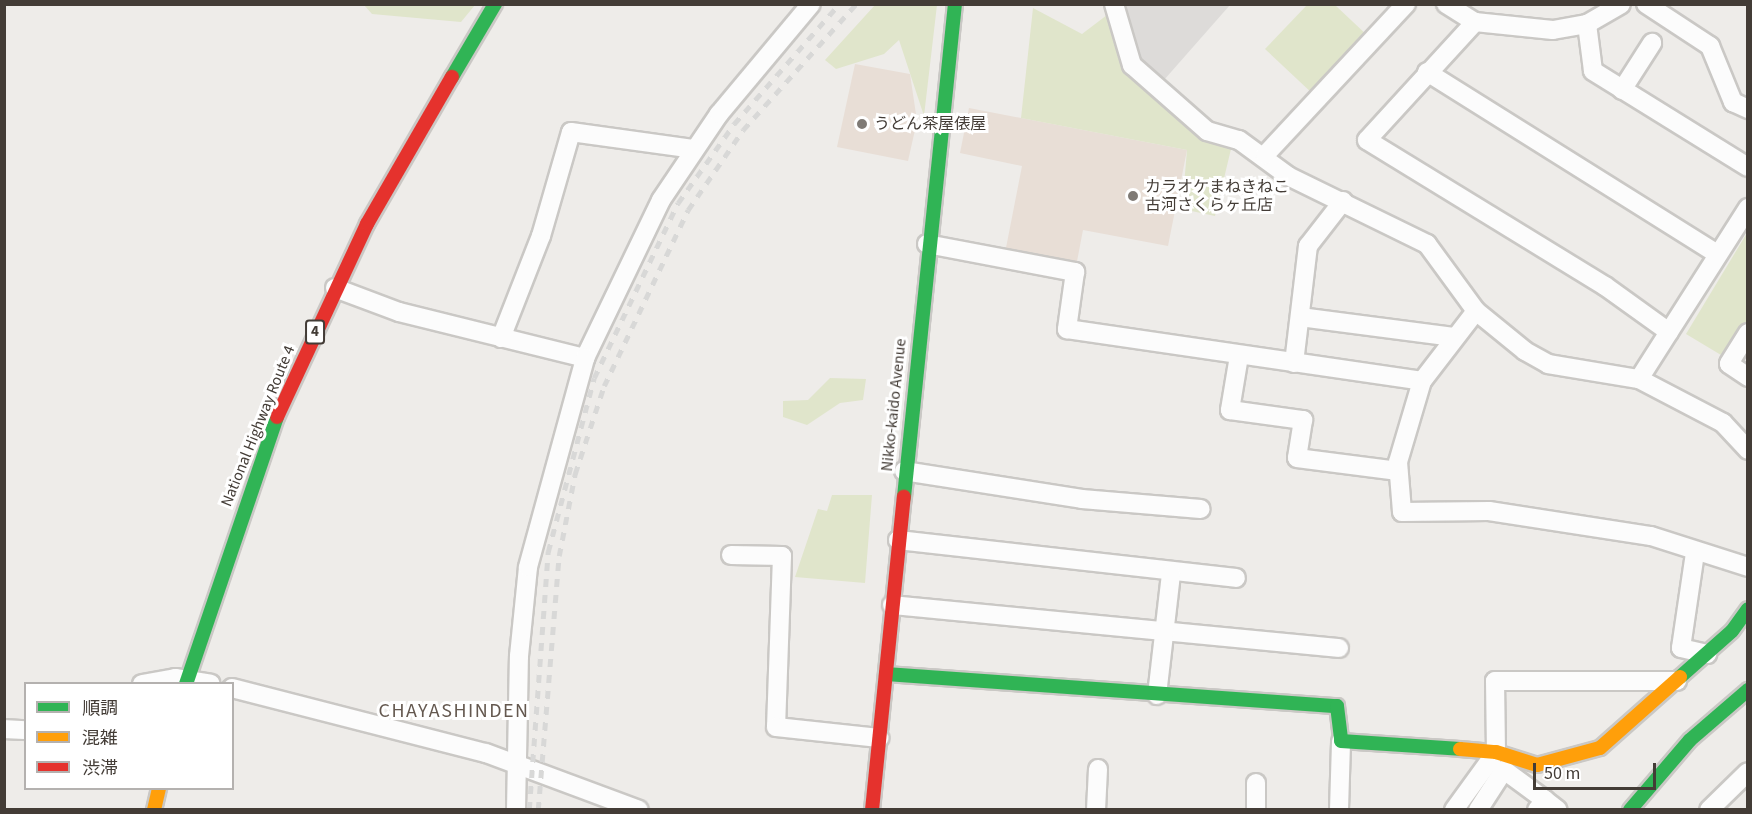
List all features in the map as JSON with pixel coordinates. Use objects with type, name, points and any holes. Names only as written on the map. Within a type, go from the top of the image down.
[{"type":"main road","name":"National Highway Route 4","points":[[186,681],[282,402],[335,288],[416,133],[495,4]]},
{"type":"main road","name":"Nikko-kaido Avenue","points":[[872,810],[927,244],[955,4]]},
{"type":"main road","points":[[886,674],[1337,706],[1341,741],[1496,752],[1537,765],[1600,748],[1707,654],[1748,609]]},
{"type":"main road","points":[[1630,810],[1690,740],[1748,690]]},
{"type":"main road","points":[[154,810],[159,790]]},
{"type":"street","points":[[516,810],[519,764],[519,656],[528,567],[585,358],[661,200],[693,149],[810,4]]},
{"type":"street","points":[[1265,155],[1406,4]]},
{"type":"street","points":[[1446,4],[1475,22],[1552,30],[1587,24],[1621,4]]},
{"type":"street","points":[[1646,4],[1710,46],[1733,102],[1748,109]]},
{"type":"street","points":[[1116,5],[1132,65],[1207,131],[1239,140],[1265,155],[1288,176],[1427,244],[1476,311],[1500,334],[1548,364],[1639,379],[1723,423],[1748,450]]},
{"type":"street","points":[[1475,22],[1367,140],[1605,286],[1669,332]]},
{"type":"street","points":[[1587,24],[1593,71],[1748,167]]},
{"type":"street","points":[[1622,90],[1652,43]]},
{"type":"street","points":[[1427,72],[1717,254]]},
{"type":"street","points":[[501,338],[541,236],[571,132],[693,149]]},
{"type":"street","points":[[1294,363],[1308,246],[1343,201]]},
{"type":"street","points":[[1639,379],[1748,208]]},
{"type":"street","points":[[927,244],[1075,272],[1067,329],[1422,381]]},
{"type":"street","points":[[335,288],[399,312],[466,324],[501,338],[585,358]]},
{"type":"street","points":[[1476,311],[1422,381],[1398,471],[1402,512],[1489,511],[1651,536],[1695,553],[1748,567]]},
{"type":"street","points":[[1300,316],[1454,337]]},
{"type":"street","points":[[1748,333],[1729,363],[1748,377]]},
{"type":"street","points":[[1239,356],[1230,410],[1303,420],[1297,458],[1398,471]]},
{"type":"street","points":[[904,471],[1082,499],[1201,509]]},
{"type":"street","points":[[898,540],[1171,574],[1236,578]]},
{"type":"street","points":[[1695,553],[1681,648],[1707,654]]},
{"type":"street","points":[[731,555],[782,556],[776,727],[879,738]]},
{"type":"street","points":[[1157,695],[1171,574]]},
{"type":"street","points":[[892,605],[1164,633],[1339,648]]},
{"type":"street","points":[[1454,810],[1496,752],[1495,681],[1677,681]]},
{"type":"street","points":[[234,689],[519,764],[639,810]]},
{"type":"street","points":[[4,729],[24,730]]},
{"type":"street","points":[[1339,810],[1341,741]]},
{"type":"street","points":[[1096,810],[1098,769]]},
{"type":"street","points":[[1478,810],[1504,770],[1547,806]]},
{"type":"street","points":[[1709,810],[1748,772]]},
{"type":"street","points":[[1256,783],[1256,810]]},
{"type":"shaded area","points":[[1130,4],[1230,5],[1164,80],[1138,60],[1124,8]]},
{"type":"shaded area","points":[[855,64],[910,74],[917,121],[908,161],[837,147]]},
{"type":"shaded area","points":[[969,108],[1187,150],[1168,246],[1083,230],[1075,272],[1004,258],[1022,166],[960,153]]},
{"type":"green space","points":[[364,5],[475,5],[461,22],[372,14]]},
{"type":"green space","points":[[875,5],[937,5],[924,116],[899,40],[884,54],[836,69],[825,60]]},
{"type":"green space","points":[[1307,5],[1335,5],[1369,37],[1314,95],[1265,49]]},
{"type":"green space","points":[[1033,8],[1082,34],[1107,15],[1128,74],[1200,137],[1231,149],[1215,216],[1182,209],[1187,150],[1021,118]]},
{"type":"green space","points":[[1747,233],[1747,323],[1726,358],[1686,334]]},
{"type":"green space","points":[[830,378],[866,379],[863,400],[840,403],[807,425],[783,417],[783,401],[808,400]]},
{"type":"green space","points":[[832,495],[872,495],[865,583],[795,577],[818,509],[827,511]]},
{"type":"railway","points":[[529,810],[548,552],[594,378],[678,203],[734,124],[839,4]]},
{"type":"railway","points":[[538,810],[559,556],[575,474],[604,386],[688,210],[743,130],[856,4]]},
{"type":"traffic: fast","points":[[452,77],[495,4]]},
{"type":"traffic: fast","points":[[904,497],[955,4]]},
{"type":"traffic: fast","points":[[187,682],[277,417]]},
{"type":"traffic: fast","points":[[1680,677],[1732,631],[1748,609]]},
{"type":"traffic: fast","points":[[886,674],[1337,706],[1341,741],[1460,749]]},
{"type":"traffic: fast","points":[[1630,810],[1690,740],[1748,690]]},
{"type":"traffic: slow","points":[[1460,749],[1496,752],[1537,765],[1600,748],[1680,677]]},
{"type":"traffic: slow","points":[[154,810],[159,790]]},
{"type":"traffic: jam","points":[[277,417],[367,224],[452,77]]},
{"type":"traffic: jam","points":[[872,810],[904,497]]},
{"type":"place","name":"うどん茶屋俵屋","points":[[862,124]]},
{"type":"place","name":"カラオケまねきねこ 古河さくらヶ丘店","points":[[1133,196]]},
{"type":"district","name":"CHAYASHINDEN","points":[[454,711]]}]
